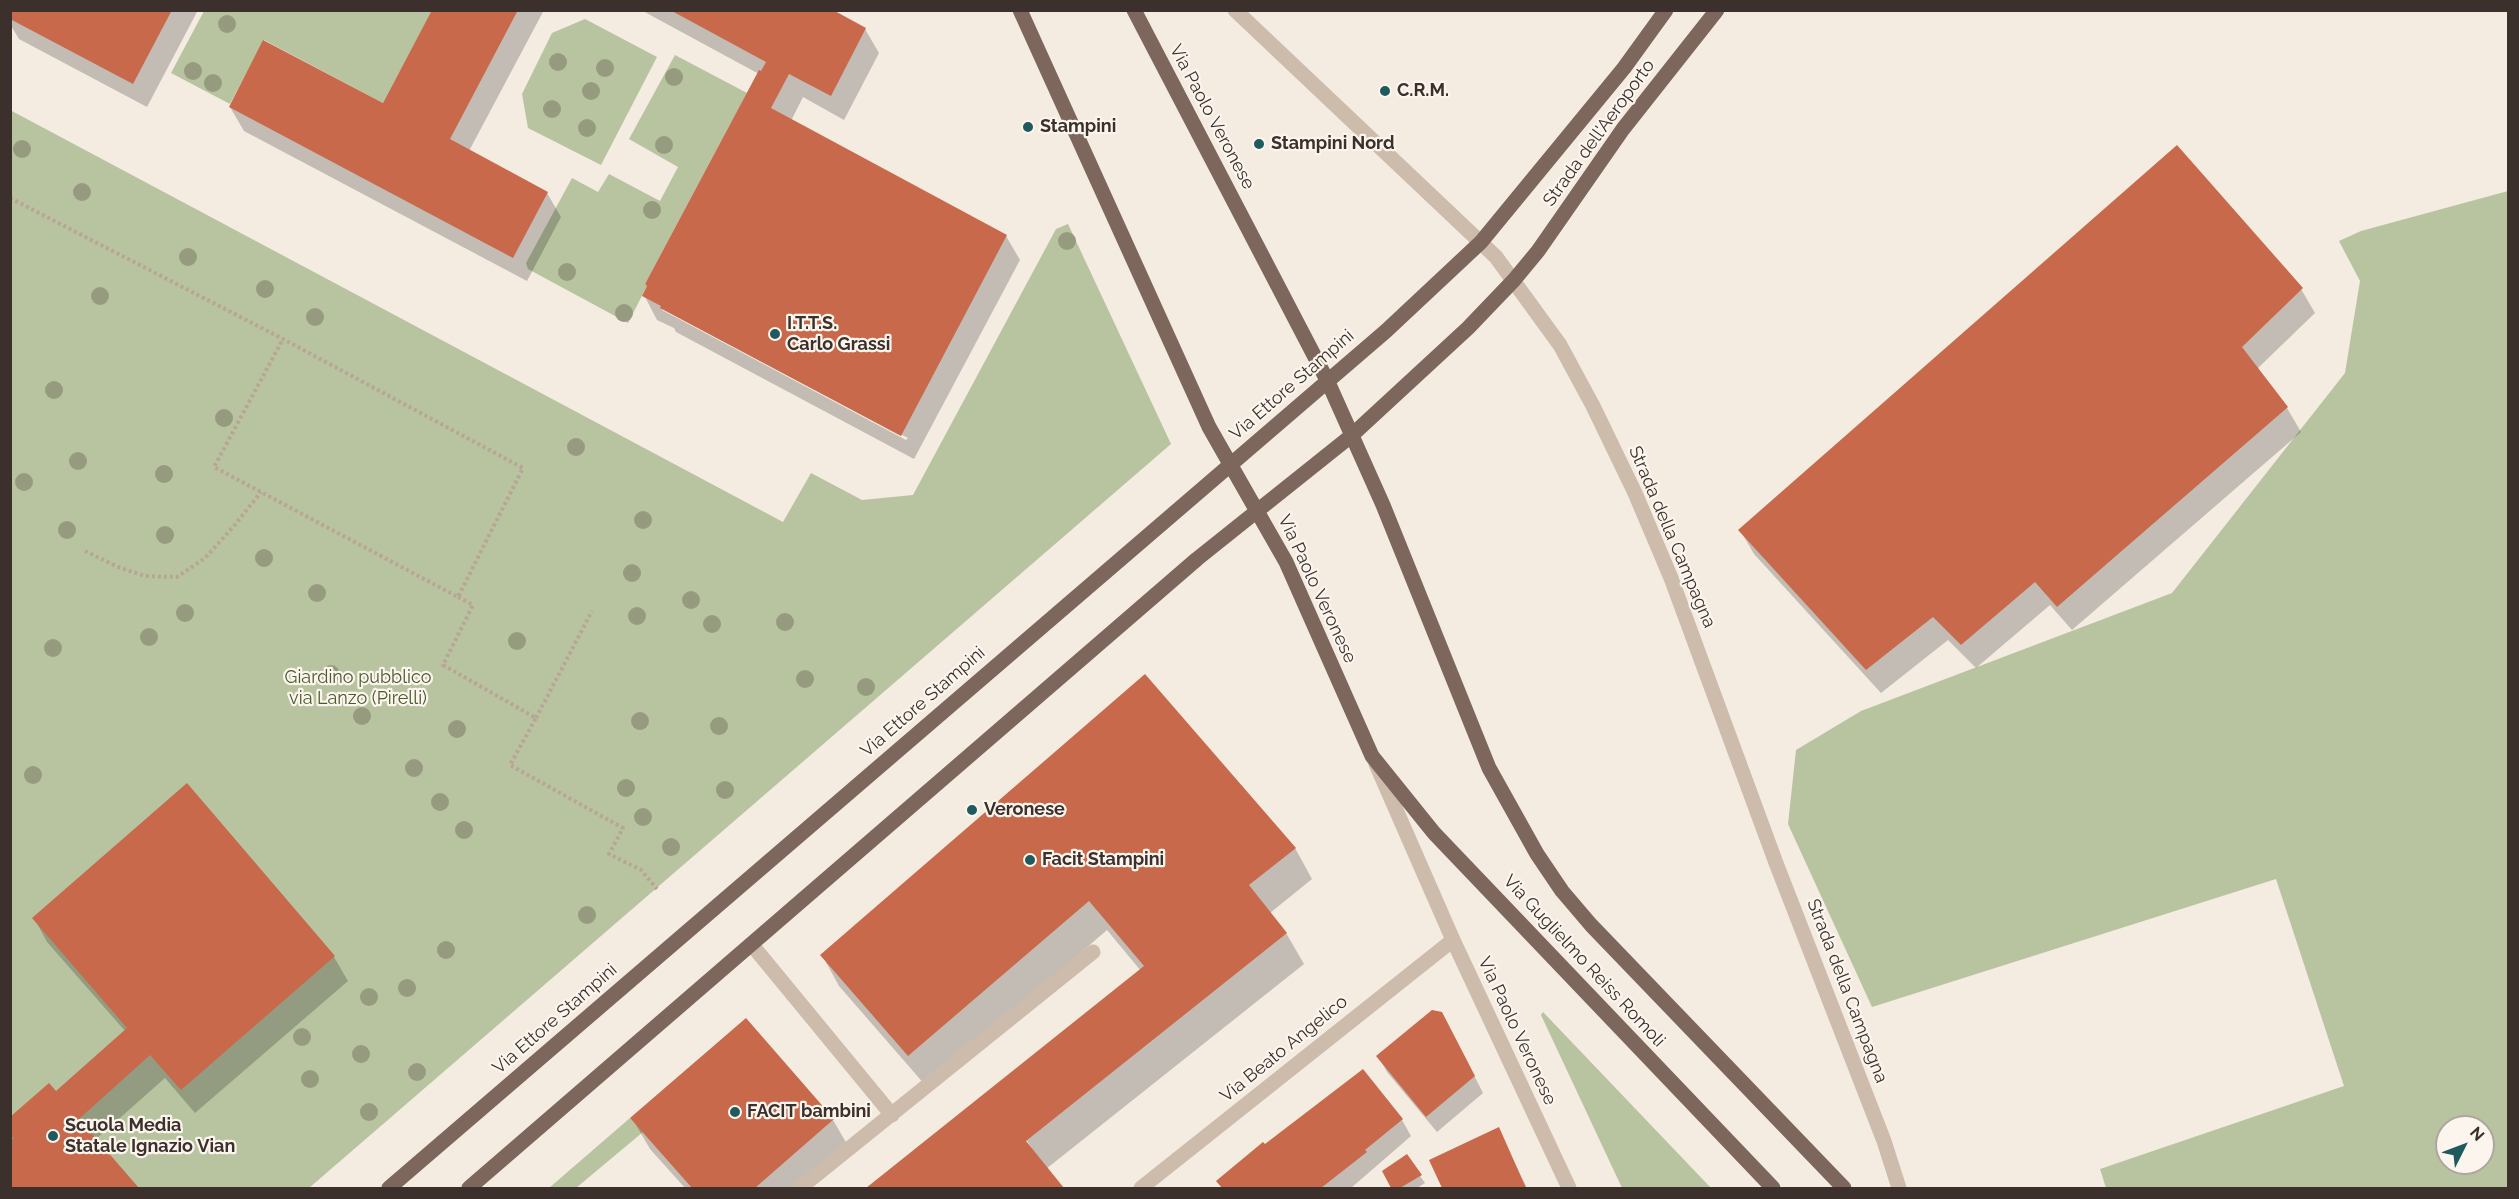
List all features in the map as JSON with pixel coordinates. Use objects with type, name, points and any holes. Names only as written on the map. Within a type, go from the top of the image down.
[{"type":"main road","name":"Via Paolo Veronese","points":[[1020,10],[1209,427],[1286,562],[1372,756]]},
{"type":"main road","name":"Via Paolo Veronese","points":[[1134,10],[1328,382],[1383,505],[1489,768]]},
{"type":"main road","name":"Strada dell'Aeroporto","points":[[1481,242],[1624,68],[1666,10]]},
{"type":"main road","name":"Strada dell'Aeroporto","points":[[1514,280],[1538,251],[1623,129],[1717,10]]},
{"type":"main road","name":"Via Ettore Stampini","points":[[389,1188],[1328,382],[1481,242]]},
{"type":"main road","points":[[469,1188],[1197,559],[1351,436],[1468,328],[1514,280]]},
{"type":"main road","name":"Via Guglielmo Reiss Romoli","points":[[1372,756],[1434,833],[1773,1188]]},
{"type":"main road","name":"Via Guglielmo Reiss Romoli","points":[[1489,768],[1536,855],[1562,891],[1630,966],[1844,1188]]},
{"type":"street","name":"Strada della Campagna","points":[[1235,10],[1496,257],[1560,345],[1593,406],[1635,493],[1671,578],[1776,863],[1884,1141],[1899,1188]]},
{"type":"street","name":"Via Paolo Veronese","points":[[1372,756],[1453,940],[1569,1188]]},
{"type":"street","name":"Via Beato Angelico","points":[[1141,1188],[1453,940]]},
{"type":"street","points":[[752,945],[892,1115]]},
{"type":"street","points":[[800,1188],[1093,952]]},
{"type":"path","points":[[10,198],[283,339],[523,468],[458,597]]},
{"type":"path","points":[[283,339],[214,467],[473,605],[443,665],[536,717]]},
{"type":"path","points":[[86,551],[118,567],[145,576],[177,577],[205,558],[261,492]]},
{"type":"path","points":[[592,611],[510,765],[623,828],[609,854],[641,870],[657,889]]},
{"type":"green space","points":[[204,11],[432,11],[383,103],[264,40],[230,104],[171,73]]},
{"type":"green space","points":[[585,19],[657,57],[601,165],[528,128],[522,94],[552,33]]},
{"type":"green space","points":[[675,55],[747,93],[645,284],[647,286],[628,323],[528,269],[526,263],[572,178],[598,192],[609,174],[660,201],[678,167],[629,139]]},
{"type":"green space","name":"Giardino pubblico via Lanzo (Pirelli)","points":[[10,110],[783,522],[811,473],[862,500],[913,495],[1056,229],[1068,224],[1171,444],[309,1188],[11,1188]]},
{"type":"green space","points":[[2508,191],[2508,1188],[2106,1188],[2100,1169],[2344,1086],[2276,879],[1872,1007],[1788,824],[1796,750],[1861,711],[2172,593],[2345,373],[2360,281],[2339,241],[2361,231]]},
{"type":"green space","points":[[1543,1012],[1711,1188],[1622,1188],[1541,1015]]},
{"type":"green space","points":[[630,1118],[643,1132],[576,1188],[549,1188]]},
{"type":"building","points":[[10,10],[172,10],[133,84],[10,19]]},
{"type":"building","points":[[432,10],[518,10],[450,139],[548,192],[513,258],[229,107],[263,40],[383,103]]},
{"type":"building","points":[[670,10],[833,10],[866,28],[831,96],[789,74],[771,108],[1007,235],[901,436],[660,308],[661,306],[642,296],[647,286],[645,284],[759,70],[761,71],[766,62]]},
{"type":"building","points":[[2177,145],[2303,288],[2242,347],[2288,407],[2057,607],[2035,582],[1961,645],[1933,617],[1866,670],[1738,530]]},
{"type":"building","points":[[1145,674],[1296,848],[1249,885],[1287,933],[1026,1141],[1064,1188],[866,1188],[1144,966],[1089,901],[908,1056],[820,955]]},
{"type":"building","points":[[187,783],[335,956],[181,1090],[150,1055],[79,1119],[139,1188],[10,1188],[10,1141],[14,1138],[10,1135],[10,1117],[49,1083],[56,1091],[127,1028],[32,918]]},
{"type":"building","points":[[1432,1010],[1442,1012],[1475,1076],[1426,1117],[1376,1056]]},
{"type":"building","points":[[746,1018],[834,1119],[755,1188],[692,1188],[630,1118]]},
{"type":"building","points":[[1363,1069],[1403,1119],[1365,1150],[1367,1152],[1321,1188],[1222,1188],[1216,1181],[1263,1142],[1265,1144]]},
{"type":"building","points":[[1499,1127],[1526,1188],[1442,1188],[1429,1160]]},
{"type":"building","points":[[1407,1154],[1422,1175],[1400,1188],[1391,1188],[1382,1171]]},
{"type":"place","name":"C.R.M.","points":[[1385,91]]},
{"type":"place","name":"Stampini","points":[[1028,127]]},
{"type":"place","name":"Stampini Nord","points":[[1259,144]]},
{"type":"place","name":"I.T.T.S. Carlo Grassi","points":[[775,334]]},
{"type":"place","name":"Veronese","points":[[972,810]]},
{"type":"place","name":"Facit Stampini","points":[[1030,860]]},
{"type":"place","name":"FACIT bambini","points":[[735,1112]]},
{"type":"place","name":"Scuola Media Statale Ignazio Vian","points":[[53,1136]]}]
